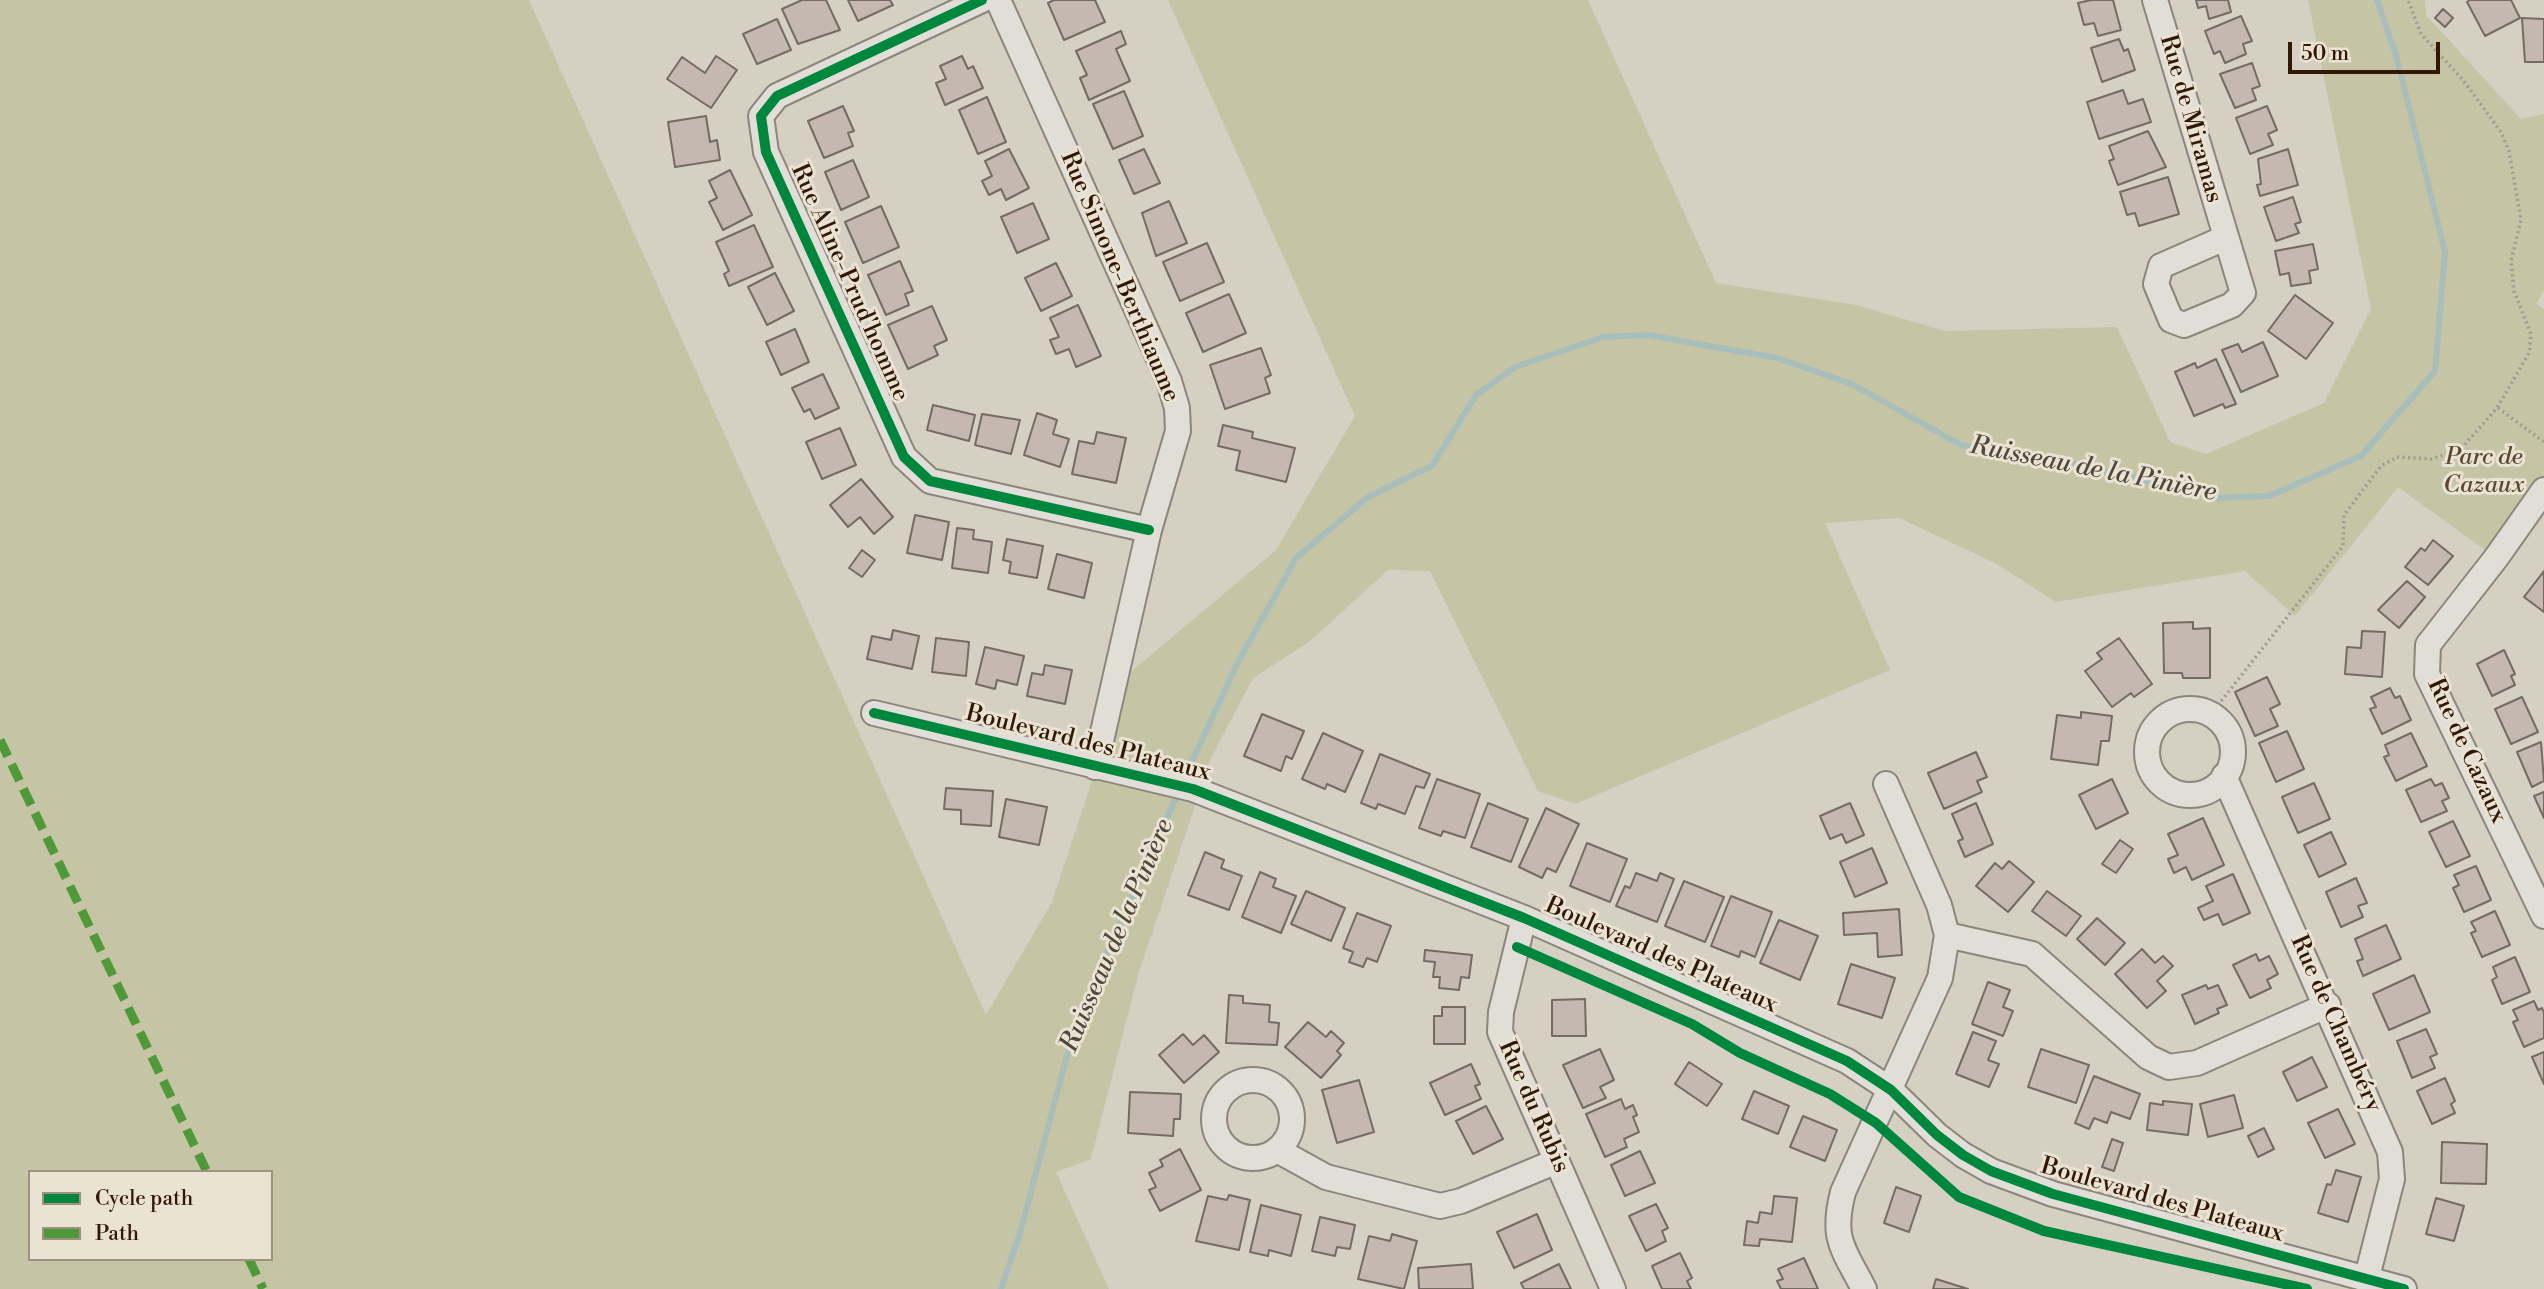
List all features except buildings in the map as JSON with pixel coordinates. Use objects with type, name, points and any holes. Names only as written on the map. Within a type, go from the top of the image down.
[{"type":"street","name":"Rue Aline-Prud'homme","points":[[982,0],[777,96],[761,116],[766,152],[904,457],[930,481],[1149,530]]},
{"type":"street","name":"Rue Simone-Berthiaume","points":[[998,0],[1169,381],[1177,408],[1178,431],[1149,530],[1095,767]]},
{"type":"street","name":"Rue de Miramas","points":[[2155,0],[2225,238]]},
{"type":"street","name":"Rue de Cazaux","points":[[2544,490],[2496,558],[2428,645],[2427,674],[2544,916]]},
{"type":"street","points":[[2197,709],[2211,714],[2230,735],[2233,749],[2231,764],[2224,776],[2202,793],[2181,793],[2162,785],[2148,762],[2150,734],[2157,723],[2169,714],[2197,709]]},
{"type":"street","name":"Boulevard des Plateaux","points":[[874,713],[1193,789],[1524,918],[1847,1061],[1891,1090],[1937,1135],[1991,1171],[2053,1194],[2365,1281],[2404,1289]]},
{"type":"street","name":"Rue de Chambéry","points":[[2224,776],[2328,1005],[2390,1152],[2392,1180],[2365,1281]]},
{"type":"street","points":[[1864,1289],[1837,1237],[1838,1211],[1843,1192],[1940,978],[1947,935],[1939,905],[1886,784]]},
{"type":"street","name":"Rue du Rubis","points":[[1524,918],[1501,1012],[1500,1032],[1613,1289]]},
{"type":"street","points":[[1947,935],[2032,954],[2148,1057],[2169,1067],[2197,1063],[2328,1005]]},
{"type":"street","points":[[1277,1150],[1326,1177],[1440,1206],[1461,1201],[1557,1161]]},
{"type":"path","points":[[2211,714],[2343,546],[2344,515],[2382,466],[2397,457],[2431,459],[2460,450],[2497,408],[2529,353],[2531,334],[2514,291],[2511,261],[2521,220],[2509,151],[2501,132],[2463,80],[2421,34],[2408,0]]},
{"type":"path","points":[[2497,408],[2544,442]]},
{"type":"green space","name":"Parc de Cazaux","points":[[0,0],[529,0],[986,1015],[1052,902],[1127,675],[1276,550],[1355,416],[1168,0],[1588,0],[1716,283],[1856,305],[1945,331],[2117,327],[2170,442],[2206,454],[2324,403],[2371,309],[2308,0],[2425,0],[2426,15],[2521,119],[2544,114],[2544,291],[2536,304],[2544,309],[2544,490],[2496,558],[2398,487],[2295,616],[2245,571],[2056,602],[1995,563],[1899,518],[1825,523],[1890,670],[1575,804],[1538,791],[1430,571],[1388,570],[1309,642],[1253,678],[1211,758],[1138,975],[1091,1159],[1056,1172],[1109,1289],[0,1289]]},
{"type":"waterway","name":"Ruisseau de la Pinière","points":[[1183,781],[1237,664],[1296,558],[1368,497],[1432,466],[1476,395],[1515,367],[1603,337],[1648,335],[1777,358],[1852,384],[1961,445],[2050,458],[2218,498],[2269,496],[2361,456],[2435,371],[2445,252],[2396,55],[2377,0]]},
{"type":"waterway","name":"Ruisseau de la Pinière","points":[[1001,1289],[1020,1233],[1076,1022],[1179,791]]},
{"type":"marked path","points":[[0,740],[206,1170]]},
{"type":"marked path","points":[[250,1261],[263,1289]]},
{"type":"cycle path","points":[[982,0],[777,96],[761,116],[766,152],[904,457],[930,481],[1149,530]]},
{"type":"cycle path","points":[[874,713],[1193,789],[1524,918],[1847,1061],[1891,1090],[1937,1135],[1963,1155],[1991,1171],[2053,1194],[2404,1289]]},
{"type":"cycle path","points":[[1517,947],[1692,1024],[1740,1053],[1830,1094],[1876,1123],[1959,1197],[2044,1231],[2307,1289]]}]
